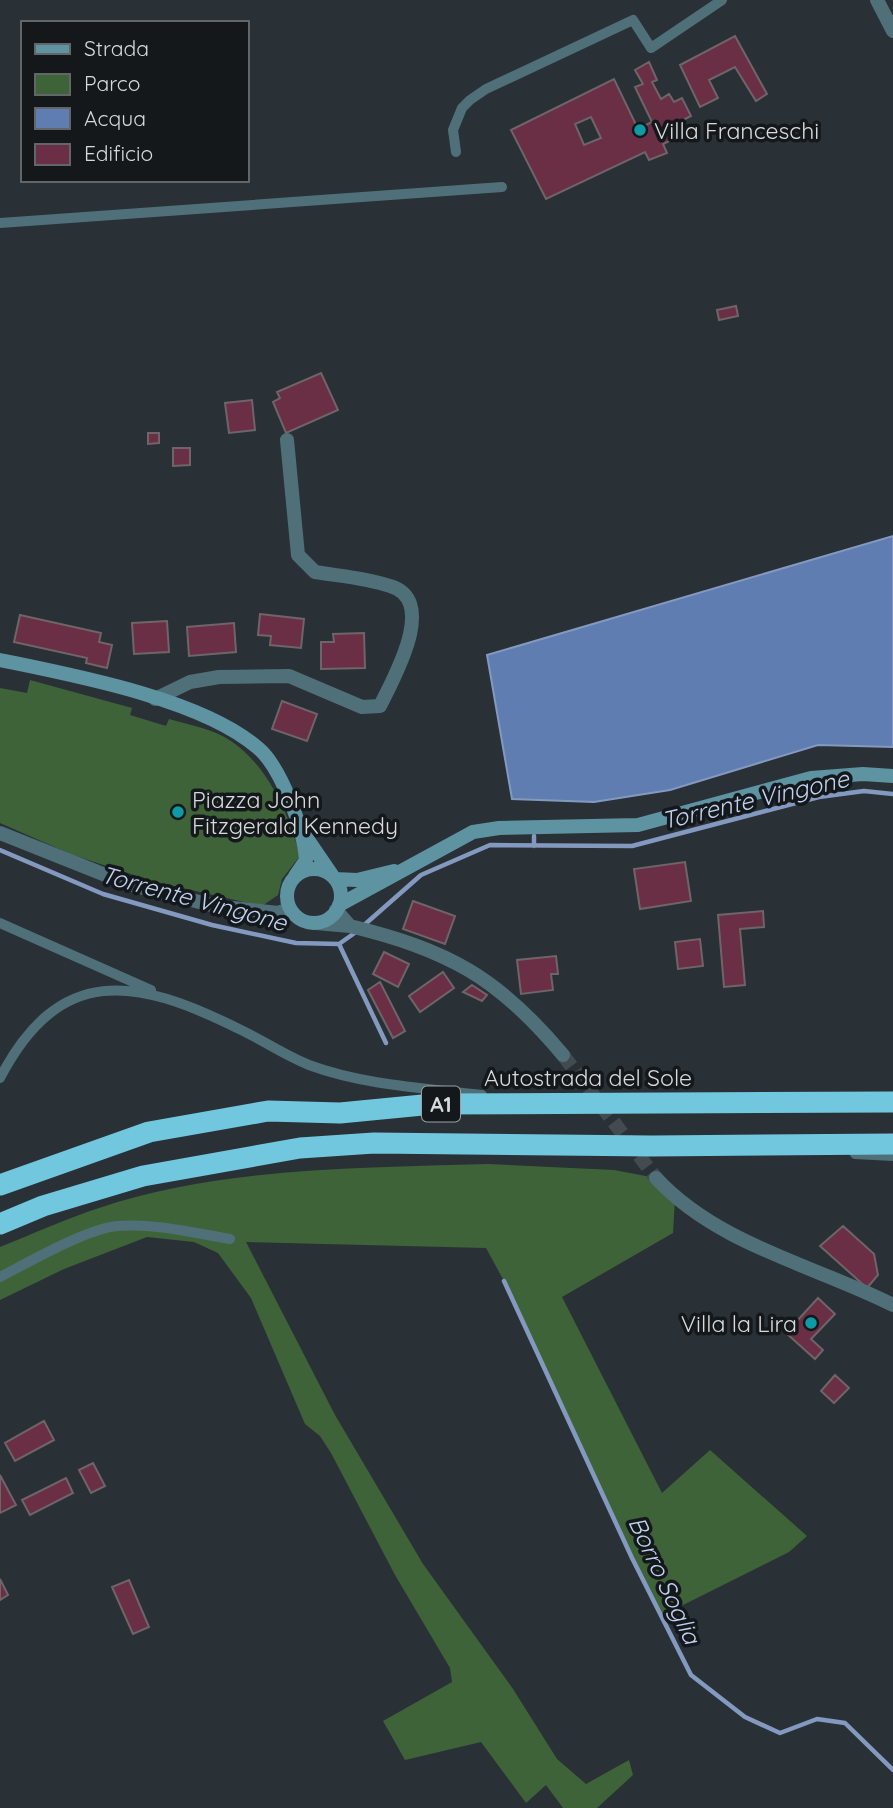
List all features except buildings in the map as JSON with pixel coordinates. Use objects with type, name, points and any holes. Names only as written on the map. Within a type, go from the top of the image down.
[{"type":"highway","name":"Autostrada del Sole","points":[[0,1185],[149,1132],[268,1111],[340,1113],[433,1104],[893,1102]]},
{"type":"highway","name":"A1","points":[[0,1224],[43,1206],[143,1176],[300,1148],[374,1143],[652,1146],[893,1144]]},
{"type":"street","points":[[877,0],[893,31]]},
{"type":"street","points":[[155,699],[190,682],[219,677],[289,676],[362,707],[380,706],[410,639],[413,626],[411,607],[405,595],[393,586],[315,572],[298,555],[287,440]]},
{"type":"street","points":[[0,660],[155,699],[216,721],[260,748],[285,789],[301,830],[306,860],[287,892],[290,909],[301,920],[372,931],[453,958],[498,987],[563,1055]]},
{"type":"street","points":[[316,923],[328,919],[338,907],[384,883],[405,867],[472,832],[499,828],[638,825],[811,778],[863,774],[893,776]]},
{"type":"street","points":[[301,830],[333,877],[340,894],[338,907],[350,926]]},
{"type":"street","points":[[0,833],[128,884],[215,905],[278,913],[290,909]]},
{"type":"street","points":[[295,876],[310,869],[333,877],[357,880],[405,867]]},
{"type":"street","points":[[656,1178],[675,1198],[750,1243],[893,1305]]},
{"type":"lane","points":[[456,152],[453,130],[462,108],[486,89],[633,20],[651,48],[722,0]]},
{"type":"lane","points":[[0,223],[502,187]]},
{"type":"lane","points":[[0,923],[236,1027],[305,1063],[344,1077],[552,1104]]},
{"type":"lane","points":[[0,1078],[4,1058],[66,1000],[108,988],[161,994]]},
{"type":"lane","points":[[652,1146],[893,1156]]},
{"type":"lane","points":[[0,1277],[64,1244],[116,1225],[174,1229],[230,1239]]},
{"type":"green space","name":"Piazza John Fitzgerald Kennedy","points":[[30,680],[132,708],[130,715],[166,726],[169,719],[209,730],[244,751],[275,792],[290,824],[300,856],[282,879],[278,895],[262,906],[152,881],[73,855],[0,823],[0,688],[27,693]]},
{"type":"green space","points":[[488,1164],[614,1170],[656,1178],[675,1198],[673,1233],[562,1297],[662,1493],[710,1450],[807,1536],[789,1552],[661,1616],[486,1248],[246,1242],[335,1415],[423,1564],[513,1689],[557,1759],[586,1784],[629,1760],[633,1775],[597,1808],[563,1808],[546,1785],[526,1803],[481,1742],[405,1760],[383,1721],[452,1682],[450,1668],[395,1575],[331,1453],[320,1436],[305,1424],[251,1298],[218,1253],[194,1242],[147,1237],[64,1269],[0,1300],[0,1247],[86,1212],[145,1195],[193,1184],[291,1172]]},
{"type":"water","points":[[893,536],[893,747],[818,745],[670,790],[594,802],[512,799],[487,655]]},
{"type":"waterway","name":"Torrente Vingone","points":[[363,926],[421,875],[490,845],[632,846],[819,797],[864,791],[893,794]]},
{"type":"waterway","points":[[534,836],[534,846]]},
{"type":"waterway","name":"Torrente Vingone","points":[[0,850],[103,894],[212,925],[296,943],[339,944],[356,932]]},
{"type":"waterway","name":"Borro Soglia","points":[[339,944],[386,1043]]},
{"type":"waterway","name":"Borro Soglia","points":[[504,1281],[632,1558],[691,1675],[745,1717],[780,1733],[817,1719],[845,1723],[893,1770]]},
{"type":"tunnel","points":[[563,1055],[656,1178]]},
{"type":"place","name":"Villa Franceschi","points":[[640,130]]},
{"type":"place","name":"Piazza John Fitzgerald Kennedy","points":[[178,812]]},
{"type":"place","name":"Villa la Lira","points":[[811,1323]]}]
